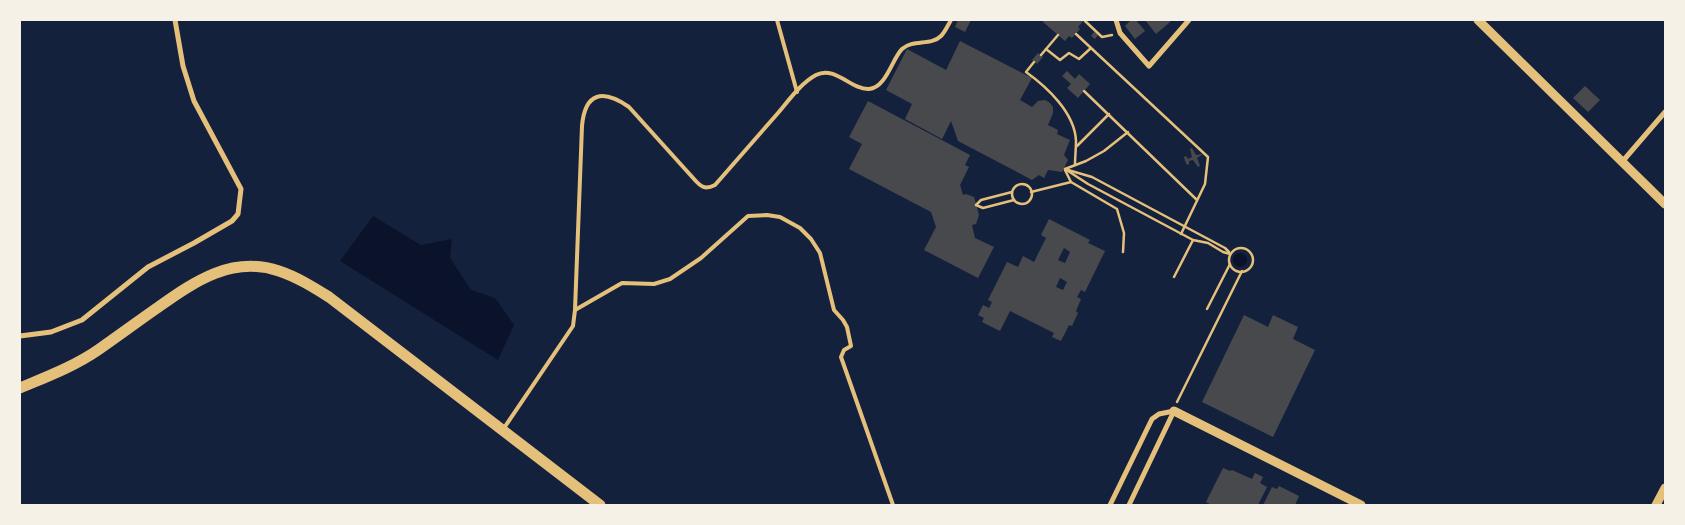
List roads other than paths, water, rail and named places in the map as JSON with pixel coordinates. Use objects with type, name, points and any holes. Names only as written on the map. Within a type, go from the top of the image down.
[{"type":"main road","points":[[20,388],[59,371],[96,351],[183,289],[209,275],[246,266],[277,270],[293,276],[329,297],[600,505]]},
{"type":"street","points":[[20,336],[51,332],[82,320],[148,267],[232,222],[238,214],[241,189],[194,101],[183,66],[175,20]]},
{"type":"street","points":[[1116,20],[1120,33],[1149,66],[1189,20]]},
{"type":"street","points":[[1478,20],[1665,204]]},
{"type":"street","points":[[1622,162],[1665,112]]},
{"type":"street","points":[[1110,505],[1152,419],[1159,414],[1174,411],[1361,505]]},
{"type":"street","points":[[1129,505],[1174,411]]},
{"type":"street","points":[[1656,505],[1665,488]]},
{"type":"lane","points":[[777,20],[797,92]]},
{"type":"lane","points":[[503,430],[573,326],[583,111],[592,100],[600,96],[608,96],[618,99],[629,107],[694,179],[702,187],[709,188],[716,184],[797,92],[814,76],[820,74],[839,76],[861,88],[875,88],[884,80],[901,50],[907,45],[935,40],[941,36],[951,20]]},
{"type":"lane","points":[[575,310],[622,284],[654,284],[670,279],[701,258],[748,216],[767,215],[780,217],[800,228],[820,252],[834,310],[847,327],[851,346],[844,350],[841,357],[893,505]]},
{"type":"water","points":[[373,216],[421,245],[452,239],[450,258],[471,290],[495,298],[514,325],[498,360],[340,261]]},
{"type":"water","points":[[1237,253],[1243,253],[1247,260],[1243,267],[1237,267],[1233,263],[1233,257]]}]
